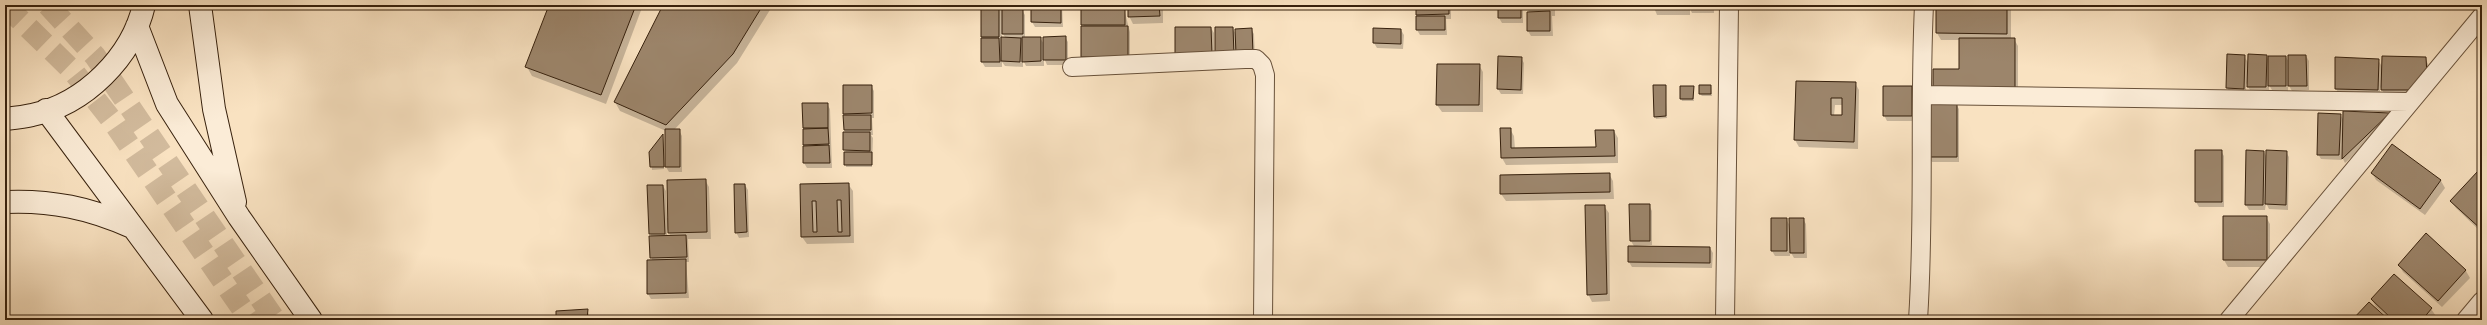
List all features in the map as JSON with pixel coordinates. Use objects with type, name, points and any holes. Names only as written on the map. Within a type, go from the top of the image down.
[{"type":"main road","points":[[5,119],[33,115],[68,102],[99,80],[124,51],[137,26],[144,5]]},
{"type":"main road","points":[[200,5],[214,109],[239,217]]},
{"type":"main road","points":[[137,26],[167,104],[239,217],[311,320]]},
{"type":"main road","points":[[46,110],[202,320]]},
{"type":"main road","points":[[5,202],[40,203],[81,208],[102,214],[133,228]]},
{"type":"street","points":[[1725,320],[1729,5]]},
{"type":"street","points":[[1918,320],[1921,272],[1924,5]]},
{"type":"street","points":[[2230,320],[2409,102],[2482,16]]},
{"type":"street","points":[[1072,67],[1245,59],[1256,59],[1262,65],[1265,75],[1263,320]]},
{"type":"street","points":[[1922,96],[2409,102]]},
{"type":"street","points":[[2466,320],[2482,301]]},
{"type":"building","points":[[549,5],[636,5],[601,95],[525,67]]},
{"type":"building","points":[[663,5],[763,5],[733,54],[666,125],[614,102]]},
{"type":"building","points":[[981,5],[999,5],[999,37],[981,37]]},
{"type":"building","points":[[1031,5],[1061,5],[1061,23],[1031,22]]},
{"type":"building","points":[[1128,5],[1159,5],[1160,16],[1128,17]]},
{"type":"building","points":[[1416,5],[1449,5],[1449,14],[1416,15]]},
{"type":"building","points":[[1498,5],[1521,5],[1521,18],[1498,18]]},
{"type":"building","points":[[1526,5],[1551,5],[1551,9],[1526,9]]},
{"type":"building","points":[[1652,5],[1687,5],[1687,8],[1652,8]]},
{"type":"building","points":[[1688,5],[1712,5],[1711,9],[1688,8]]},
{"type":"building","points":[[1936,5],[2007,5],[2007,34],[1936,33]]},
{"type":"building","points":[[1081,7],[1125,8],[1125,25],[1081,25]]},
{"type":"building","points":[[1002,9],[1023,9],[1023,34],[1002,34]]},
{"type":"building","points":[[1550,11],[1550,31],[1527,31],[1527,12]]},
{"type":"building","points":[[1416,16],[1445,16],[1445,30],[1416,30]]},
{"type":"building","points":[[1081,26],[1128,26],[1128,57],[1081,57]]},
{"type":"building","points":[[1175,27],[1211,27],[1212,55],[1175,56]]},
{"type":"building","points":[[1215,27],[1233,27],[1234,56],[1215,56]]},
{"type":"building","points":[[1252,28],[1253,54],[1236,54],[1235,29]]},
{"type":"building","points":[[1373,28],[1401,29],[1401,44],[1373,43]]},
{"type":"building","points":[[1066,36],[1066,60],[1043,60],[1043,37]]},
{"type":"building","points":[[1001,37],[1021,38],[1020,62],[1001,61]]},
{"type":"building","points":[[1022,37],[1041,37],[1041,61],[1022,62]]},
{"type":"building","points":[[981,38],[999,38],[1000,62],[981,62]]},
{"type":"building","points":[[1959,38],[2015,38],[2015,88],[1933,88],[1933,69],[1959,69]]},
{"type":"building","points":[[2227,54],[2245,55],[2244,89],[2226,88]]},
{"type":"building","points":[[2248,54],[2267,55],[2266,87],[2247,87]]},
{"type":"building","points":[[2288,55],[2306,55],[2307,86],[2288,86]]},
{"type":"building","points":[[1498,56],[1522,57],[1521,90],[1497,89]]},
{"type":"building","points":[[2268,56],[2286,56],[2286,86],[2268,86]]},
{"type":"building","points":[[2382,56],[2426,57],[2427,76],[2412,90],[2381,90]]},
{"type":"building","points":[[2335,57],[2379,59],[2378,90],[2335,89]]},
{"type":"building","points":[[1437,64],[1480,64],[1479,105],[1436,105]]},
{"type":"building","points":[[1796,81],[1856,82],[1854,142],[1794,140]],"holes":[[[1831,98],[1842,98],[1842,115],[1831,115]]]},
{"type":"building","points":[[843,85],[872,85],[872,113],[843,114]]},
{"type":"building","points":[[1653,85],[1666,85],[1666,116],[1654,117]]},
{"type":"building","points":[[1699,85],[1711,85],[1711,94],[1699,94]]},
{"type":"building","points":[[1680,86],[1694,86],[1693,99],[1680,99]]},
{"type":"building","points":[[1883,86],[1912,86],[1912,116],[1883,116]]},
{"type":"building","points":[[802,103],[828,103],[828,128],[803,128]]},
{"type":"building","points":[[1928,103],[1957,103],[1957,157],[1928,157]]},
{"type":"building","points":[[2343,111],[2390,113],[2342,159]]},
{"type":"building","points":[[2318,113],[2341,114],[2339,155],[2317,155]]},
{"type":"building","points":[[843,115],[871,115],[871,130],[844,130]]},
{"type":"building","points":[[828,128],[829,144],[803,145],[803,129]]},
{"type":"building","points":[[1500,128],[1511,128],[1511,148],[1596,147],[1595,130],[1614,130],[1615,156],[1501,158]]},
{"type":"building","points":[[665,129],[680,129],[680,167],[665,167]]},
{"type":"building","points":[[843,132],[870,132],[870,151],[843,150]]},
{"type":"building","points":[[663,134],[664,167],[650,167],[649,152]]},
{"type":"building","points":[[2392,144],[2441,180],[2420,209],[2371,173]]},
{"type":"building","points":[[829,145],[830,163],[803,163],[803,146]]},
{"type":"building","points":[[2195,150],[2222,150],[2222,202],[2195,202]]},
{"type":"building","points":[[2246,150],[2264,151],[2263,205],[2245,205]]},
{"type":"building","points":[[2266,150],[2287,151],[2286,205],[2265,204]]},
{"type":"building","points":[[844,152],[872,152],[872,165],[844,165]]},
{"type":"building","points":[[2478,171],[2482,175],[2482,230],[2450,201]]},
{"type":"building","points":[[1610,173],[1610,192],[1500,194],[1500,175]]},
{"type":"building","points":[[706,179],[707,232],[668,233],[667,180]]},
{"type":"building","points":[[849,183],[850,236],[801,237],[800,184]],"holes":[[[837,200],[841,200],[842,232],[838,232]],[[812,201],[816,201],[817,232],[813,232]]]},
{"type":"building","points":[[734,184],[745,184],[747,232],[735,233]]},
{"type":"building","points":[[647,185],[663,185],[665,234],[649,234]]},
{"type":"building","points":[[1629,204],[1650,204],[1650,241],[1630,241]]},
{"type":"building","points":[[1585,205],[1605,205],[1607,294],[1587,295]]},
{"type":"building","points":[[2223,216],[2267,216],[2267,260],[2223,260]]},
{"type":"building","points":[[1771,218],[1787,218],[1787,251],[1771,251]]},
{"type":"building","points":[[1789,218],[1804,218],[1804,253],[1790,253]]},
{"type":"building","points":[[2426,233],[2466,270],[2438,301],[2398,265]]},
{"type":"building","points":[[686,235],[687,257],[650,258],[649,236]]},
{"type":"building","points":[[1628,246],[1710,247],[1710,263],[1628,262]]},
{"type":"building","points":[[686,259],[686,293],[647,294],[647,260]]},
{"type":"building","points":[[2394,274],[2432,308],[2422,320],[2393,320],[2371,299]]},
{"type":"building","points":[[2369,302],[2389,320],[2352,320]]},
{"type":"building","points":[[588,309],[587,320],[556,320],[556,311]]},
{"type":"tunnel","points":[[5,5],[73,71],[114,123],[250,320]]},
{"type":"tunnel","points":[[48,5],[95,56],[275,320]]}]
